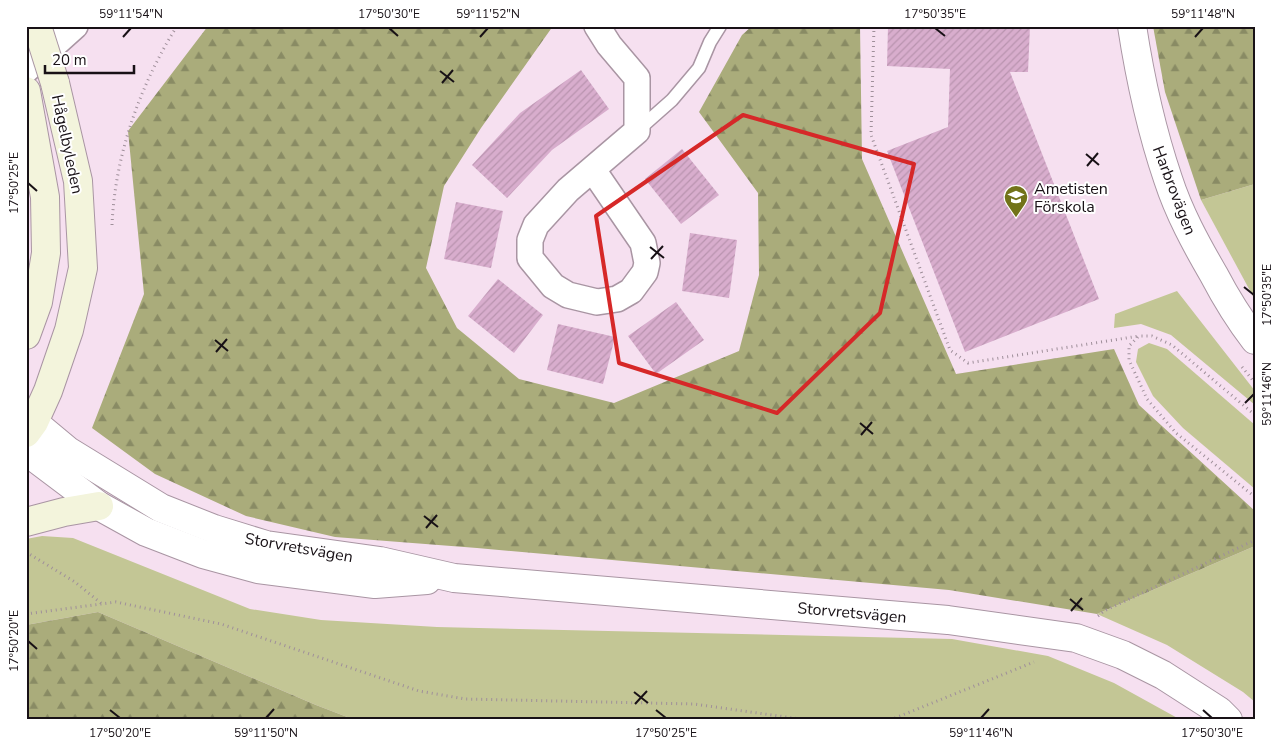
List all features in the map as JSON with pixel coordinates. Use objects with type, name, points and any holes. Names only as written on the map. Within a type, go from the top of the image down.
[{"type":"main road","name":"Hågelbyleden","points":[[29,424],[48,391],[69,330],[83,268],[78,181],[55,83],[37,26]]},
{"type":"main road","name":"Hågelbyleden","points":[[26,92],[45,197],[46,253],[38,302],[26,335]]},
{"type":"main road","points":[[26,522],[64,512],[99,506]]},
{"type":"street","points":[[26,70],[75,26]]},
{"type":"street","points":[[593,170],[643,243],[647,263],[645,272],[631,291],[617,299],[597,302],[568,295],[553,286],[530,258],[530,240],[536,225],[568,190],[637,130],[637,78],[609,45],[597,26]]},
{"type":"street","name":"Harbrovägen","points":[[1132,26],[1150,119],[1168,180],[1192,237],[1237,317],[1255,340]]},
{"type":"street","name":"Storvretsvägen","points":[[29,424],[68,451],[161,508],[214,529],[266,545],[380,561],[454,578],[948,620],[1076,638],[1123,655],[1163,675],[1219,711],[1228,720]]},
{"type":"street","name":"Storvretsvägen","points":[[26,451],[99,506],[146,532],[203,554],[258,569],[375,584],[454,578]]},
{"type":"lane","points":[[637,130],[672,100],[699,68],[710,42],[720,26]]},
{"type":"path","points":[[112,232],[113,206],[126,138],[147,82],[177,26]]},
{"type":"path","points":[[874,26],[871,135],[950,350],[968,363],[1139,336],[1152,336],[1172,344],[1255,415]]},
{"type":"path","points":[[1139,336],[1129,346],[1129,360],[1147,399],[1176,433],[1255,498]]},
{"type":"path","points":[[26,552],[75,582],[103,604]]},
{"type":"path","points":[[26,614],[116,602],[220,624],[419,691],[456,698],[694,704],[807,720]]},
{"type":"highlighted area","points":[[743,115],[914,164],[880,313],[777,413],[619,363],[596,216]]},
{"type":"green space","points":[[208,26],[553,26],[481,128],[444,186],[426,268],[457,328],[519,379],[614,403],[739,351],[759,275],[758,193],[699,112],[742,35],[752,26],[860,26],[862,159],[956,374],[1114,349],[1139,405],[1255,511],[1255,546],[1097,614],[949,590],[335,537],[246,516],[155,474],[92,428],[144,294],[128,131]]},
{"type":"green space","points":[[1153,26],[1255,26],[1255,184],[1201,200],[1165,92]]},
{"type":"green space","points":[[1255,184],[1255,300],[1201,200]]},
{"type":"green space","points":[[1177,291],[1255,391],[1255,405],[1171,335],[1141,324],[1114,328],[1115,314]]},
{"type":"green space","points":[[1149,343],[1167,349],[1255,425],[1255,489],[1183,428],[1153,396],[1136,362],[1138,349]]},
{"type":"green space","points":[[42,536],[73,538],[250,609],[321,620],[437,627],[952,639],[1048,656],[1114,683],[1181,720],[355,720],[98,612],[26,625],[26,539]]},
{"type":"green space","points":[[1255,546],[1255,702],[1243,692],[1167,645],[1097,614]]},
{"type":"green space","points":[[98,612],[355,720],[26,720],[26,625]]},
{"type":"building","points":[[888,26],[1030,26],[1028,72],[1010,72],[1099,299],[965,352],[887,151],[948,127],[950,69],[887,66]]},
{"type":"building","points":[[581,70],[609,109],[552,150],[507,198],[472,165],[520,113]]},
{"type":"building","points":[[682,149],[719,195],[681,224],[645,179]]},
{"type":"building","points":[[456,202],[503,211],[491,268],[444,259]]},
{"type":"building","points":[[690,233],[737,240],[729,298],[682,291]]},
{"type":"building","points":[[498,279],[543,315],[514,353],[468,316]]},
{"type":"building","points":[[676,302],[704,340],[656,374],[628,336]]},
{"type":"building","points":[[558,324],[615,337],[603,384],[547,370]]},
{"type":"place","name":"Ametisten Förskola","points":[[1016,218]]}]
